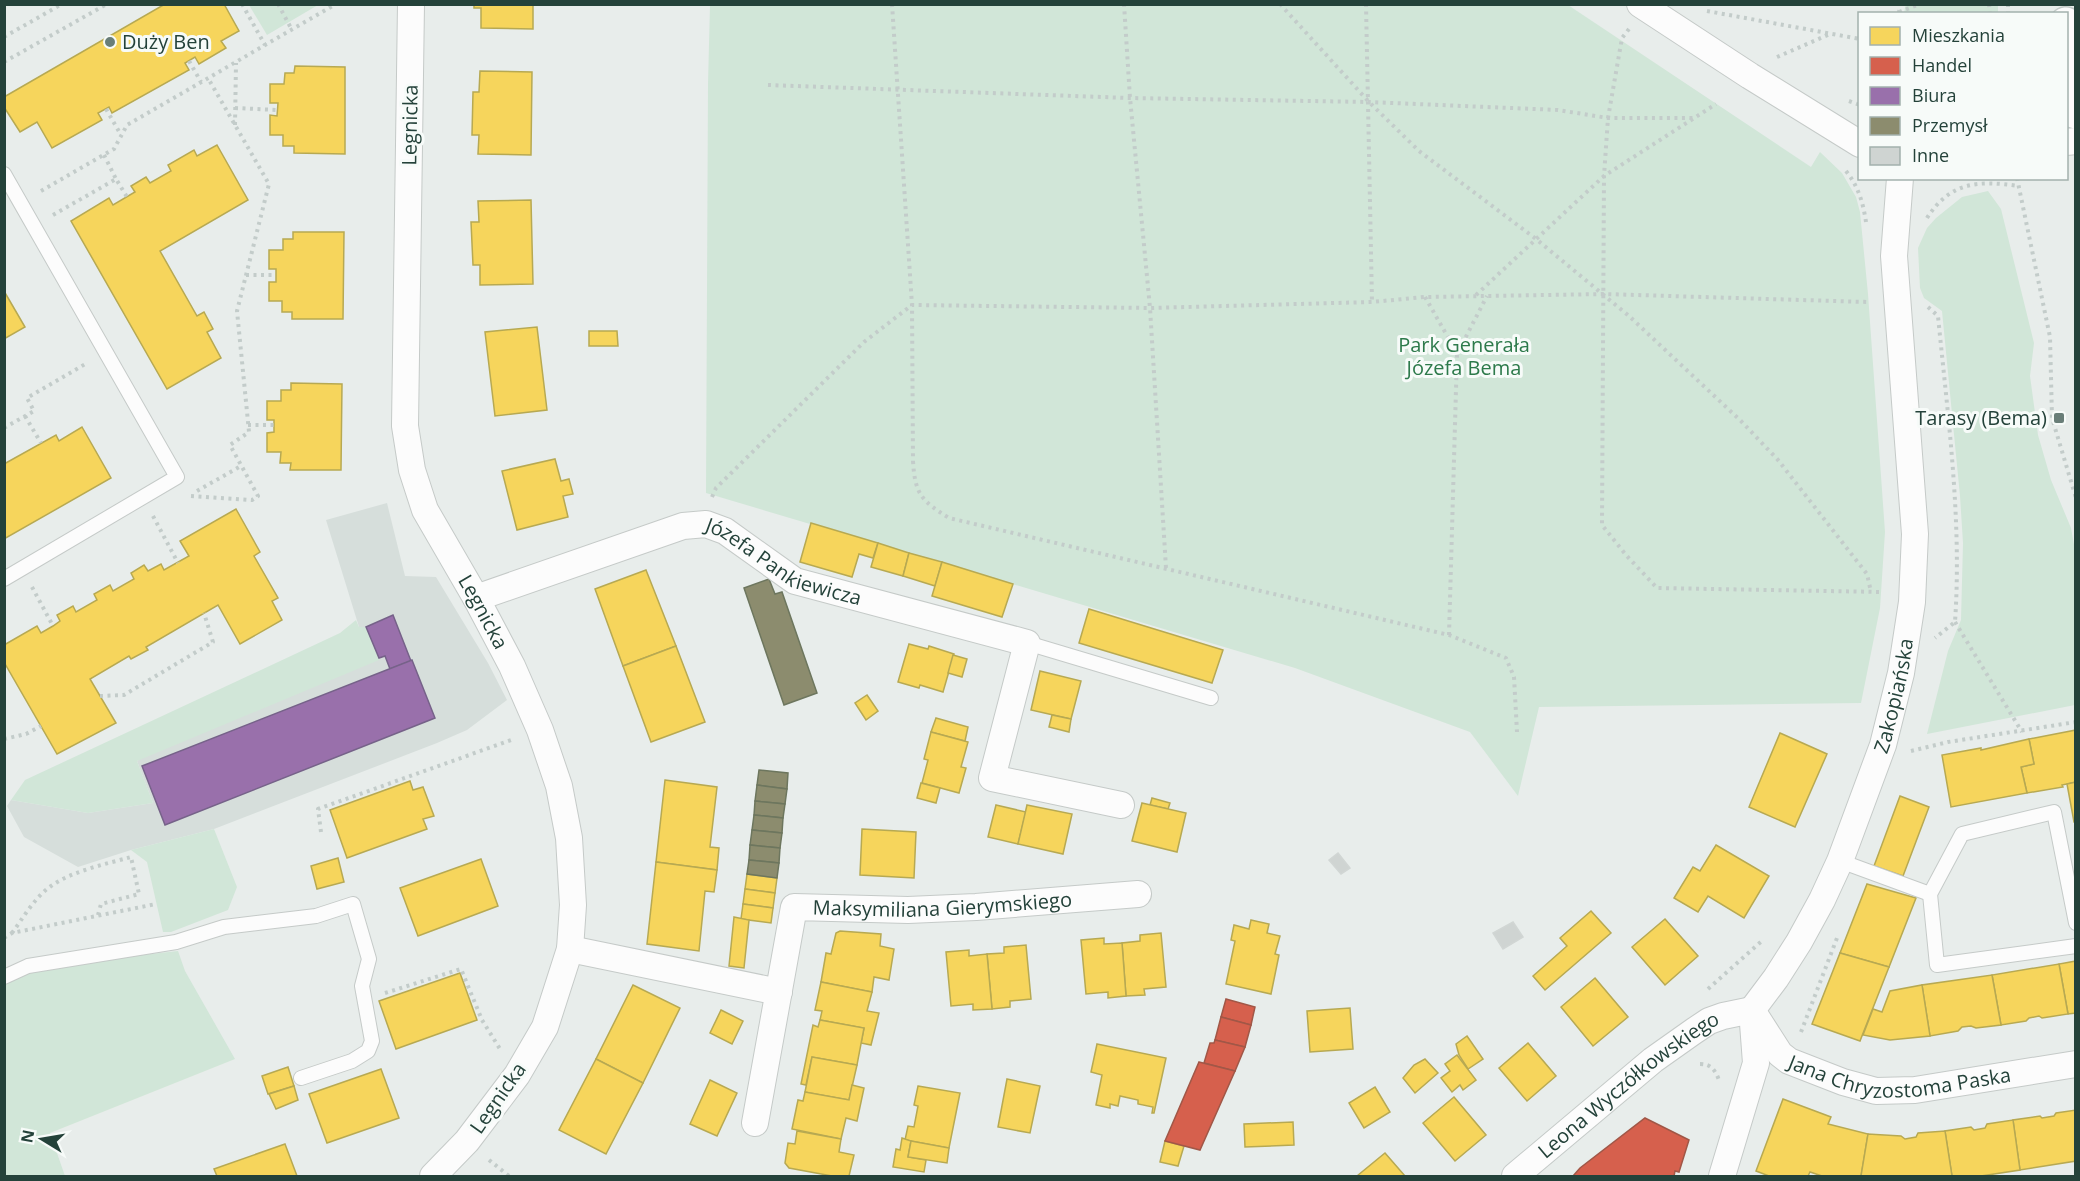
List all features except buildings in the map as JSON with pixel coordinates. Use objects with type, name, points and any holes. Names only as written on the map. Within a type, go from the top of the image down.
[{"type":"main road","points":[[2068,34],[2076,112]]},
{"type":"street","name":"Legnicka","points":[[411,4],[405,426],[412,470],[425,510],[512,666],[540,730],[559,786],[569,838],[573,905],[570,950],[545,1027],[517,1075],[467,1141],[433,1176]]},
{"type":"street","points":[[1642,6],[1858,143]]},
{"type":"street","name":"Zakopiańska","points":[[1752,1010],[1799,942],[1840,861],[1884,745],[1901,673],[1912,602],[1915,534],[1894,256],[1900,180]]},
{"type":"street","name":"Józefa Pankiewicza","points":[[476,598],[683,526],[706,524],[725,531],[795,581],[1027,644]]},
{"type":"street","points":[[1027,644],[992,778],[1121,805]]},
{"type":"street","name":"Maksymiliana Gierymskiego","points":[[755,1123],[794,907],[908,910],[1138,894]]},
{"type":"street","points":[[570,950],[779,992]]},
{"type":"street","points":[[1722,1176],[1756,1063],[1752,1010]]},
{"type":"street","name":"Jana Chryzostoma Paska","points":[[1752,1010],[1780,1054],[1789,1061],[1843,1082],[1876,1091],[1915,1090],[2076,1064]]},
{"type":"street","name":"Leona Wyczółkowskiego","points":[[1515,1176],[1645,1066],[1694,1031],[1709,1021],[1752,1010]]},
{"type":"lane","points":[[4,174],[177,477],[4,579]]},
{"type":"lane","name":"Józefa Pankiewicza","points":[[1027,644],[1210,698]]},
{"type":"lane","points":[[2076,923],[2055,812],[1962,834],[1930,894],[1937,965],[2076,946]]},
{"type":"lane","points":[[1840,861],[1930,894]]},
{"type":"lane","points":[[4,977],[28,966],[176,942],[224,927],[316,916],[353,904],[369,959],[362,986],[372,1041],[368,1051],[352,1061],[301,1078]]},
{"type":"path","points":[[4,37],[62,4]]},
{"type":"path","points":[[4,62],[107,4]]},
{"type":"path","points":[[242,4],[265,45]]},
{"type":"path","points":[[278,4],[292,30]]},
{"type":"path","points":[[20,202],[114,149],[127,125],[336,4]]},
{"type":"path","points":[[892,4],[912,305],[914,482],[926,504],[950,518],[1449,635],[1506,658],[1514,677],[1517,732]]},
{"type":"path","points":[[1124,4],[1130,98],[1150,308],[1166,568]]},
{"type":"path","points":[[1280,4],[1369,102],[1419,151],[1536,239],[1604,294],[1741,421],[1778,459],[1868,574],[1871,592]]},
{"type":"path","points":[[1366,4],[1372,303]]},
{"type":"path","points":[[1901,12],[1920,4]]},
{"type":"path","points":[[1642,6],[1622,38],[1608,118],[1604,176],[1602,525],[1657,588],[1887,592]]},
{"type":"path","points":[[1700,10],[1858,39]]},
{"type":"path","points":[[1770,60],[1830,34]]},
{"type":"path","points":[[189,61],[201,82]]},
{"type":"path","points":[[235,125],[236,63]]},
{"type":"path","points":[[208,78],[269,184],[237,311],[249,432],[230,445],[258,496],[252,500],[189,496],[241,466]]},
{"type":"path","points":[[768,85],[1130,98],[1369,102],[1558,110],[1608,118],[1694,118]]},
{"type":"path","points":[[1475,296],[1604,176],[1716,104]]},
{"type":"path","points":[[235,108],[277,110]]},
{"type":"path","points":[[106,109],[121,136]]},
{"type":"path","points":[[104,155],[127,197]]},
{"type":"path","points":[[1844,168],[1854,181],[1860,195],[1866,228]]},
{"type":"path","points":[[34,225],[116,179]]},
{"type":"path","points":[[2017,180],[2050,337],[2052,418],[2076,498]]},
{"type":"path","points":[[246,275],[276,275]]},
{"type":"path","points":[[716,488],[864,342],[912,305],[1150,308],[1372,303],[1424,297],[1604,294],[1875,303]]},
{"type":"path","points":[[1449,635],[1457,354],[1488,296]]},
{"type":"path","points":[[1424,297],[1457,354]]},
{"type":"path","points":[[4,428],[34,411],[27,398],[106,351]]},
{"type":"path","points":[[25,416],[40,443]]},
{"type":"path","points":[[248,425],[274,425]]},
{"type":"path","points":[[143,497],[178,563]]},
{"type":"path","points":[[22,568],[53,626]]},
{"type":"path","points":[[100,696],[124,695],[213,642],[204,613]]},
{"type":"path","points":[[1955,622],[2022,732]]},
{"type":"path","points":[[1908,752],[1948,742],[2076,722]]},
{"type":"path","points":[[4,739],[26,734],[41,726]]},
{"type":"path","points":[[321,832],[318,809],[497,745]]},
{"type":"path","points":[[12,933],[40,896],[51,886],[82,872],[130,857],[139,894],[101,904],[98,915]]},
{"type":"path","points":[[4,938],[12,933],[156,904]]},
{"type":"path","points":[[362,986],[381,981],[385,993],[461,969],[482,1020],[517,1075]]},
{"type":"shaded area","points":[[387,503],[405,576],[436,577],[488,663],[507,700],[467,730],[214,829],[131,850],[78,867],[24,837],[7,806],[11,800],[88,813],[153,803],[137,761],[359,627],[326,520]]},
{"type":"green space","points":[[1906,4],[1998,5],[1998,12],[1904,12]]},
{"type":"green space","points":[[249,5],[318,5],[267,35]]},
{"type":"green space","name":"Park Generała Józefa Bema","points":[[710,5],[1568,5],[1811,167],[1820,152],[1842,173],[1856,197],[1860,212],[1868,294],[1885,532],[1880,608],[1861,703],[1539,707],[1518,796],[1470,732],[1295,668],[706,493]]},
{"type":"green space","points":[[1988,191],[2001,209],[2034,343],[2030,376],[2038,435],[2051,480],[2071,528],[2075,550],[2075,705],[1927,734],[1948,651],[1961,620],[1963,543],[1942,311],[1924,298],[1920,288],[1918,248],[1927,228],[1936,218],[1962,197]]},
{"type":"green space","points":[[356,620],[359,627],[366,627],[379,660],[137,761],[153,803],[88,813],[11,800],[25,780],[340,633]]},
{"type":"green space","points":[[214,829],[237,887],[228,910],[171,932],[163,932],[147,862],[131,850]]},
{"type":"green space","points":[[178,951],[185,971],[235,1059],[50,1133],[65,1176],[5,1176],[4,984],[25,973],[59,964]]},
{"type":"place","name":"Duży Ben","points":[[110,42]]},
{"type":"place","name":"Tarasy (Bema)","points":[[2059,418]]}]
